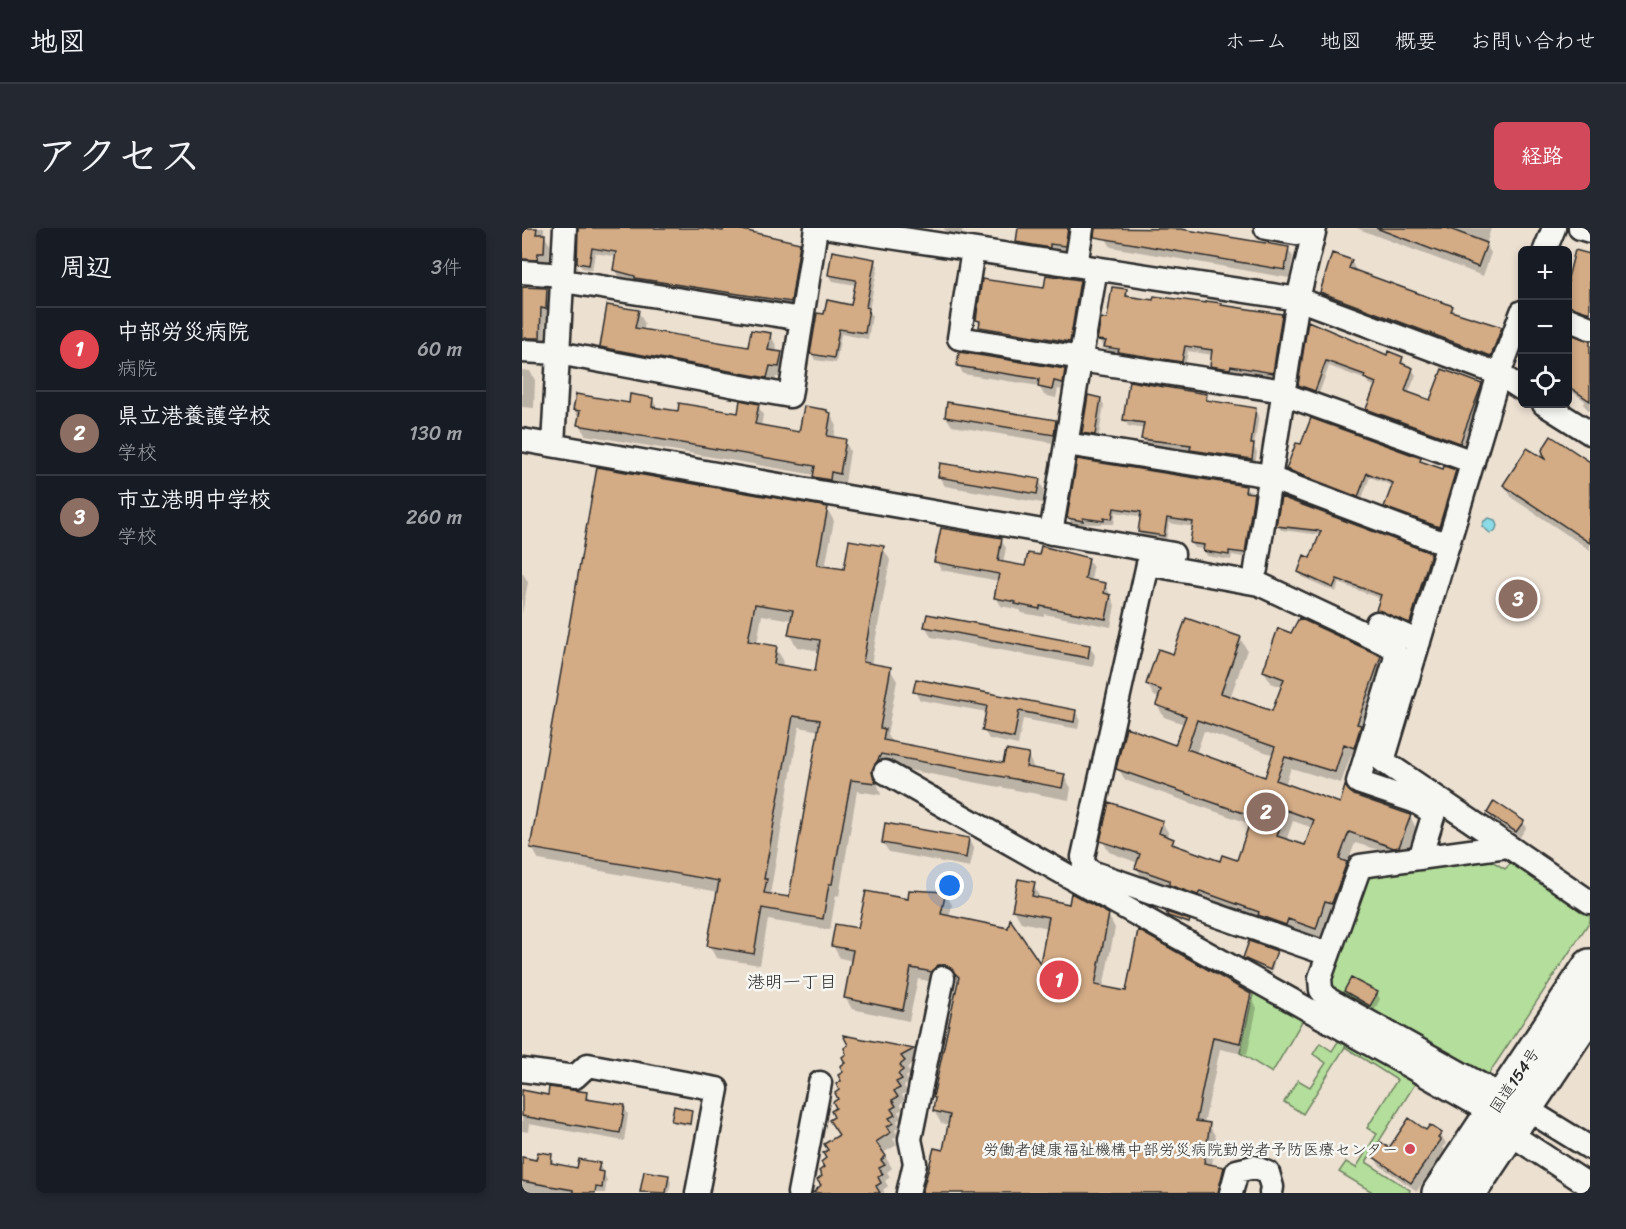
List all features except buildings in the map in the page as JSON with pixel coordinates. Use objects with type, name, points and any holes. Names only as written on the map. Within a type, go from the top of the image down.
[{"type":"highway","name":"国道154号","points":[[1469,1193],[1507,1113],[1590,966]]},
{"type":"highway","name":"国道154号","points":[[1439,1193],[1590,1011]]},
{"type":"street","points":[[553,445],[565,228]]},
{"type":"street","points":[[522,351],[558,353],[790,396],[816,228]]},
{"type":"street","points":[[831,228],[933,236],[973,250],[1298,299],[1499,374],[1518,386]]},
{"type":"street","points":[[1051,533],[1080,359],[1086,267],[1082,228]]},
{"type":"street","points":[[1256,569],[1298,299],[1314,232],[1266,228]]},
{"type":"street","points":[[1547,246],[1554,228]]},
{"type":"street","points":[[1580,228],[1590,231]]},
{"type":"street","points":[[973,250],[959,338],[1283,393],[1473,462]]},
{"type":"street","points":[[522,272],[802,319]]},
{"type":"street","points":[[1572,321],[1590,328]]},
{"type":"street","points":[[1518,323],[1499,374],[1383,761],[1590,902]]},
{"type":"street","points":[[1550,408],[1590,433]]},
{"type":"street","points":[[522,440],[1256,569],[1419,642]]},
{"type":"street","points":[[1066,444],[1270,477],[1448,545]]},
{"type":"street","points":[[1329,954],[1091,872],[1084,865],[1083,857],[1148,564],[1259,584],[1393,647],[1396,657],[1358,782],[1414,801],[1434,813],[1420,858]]},
{"type":"street","points":[[885,772],[1075,882],[1507,1113],[1590,1148]]},
{"type":"street","points":[[1508,846],[1360,866],[1320,978],[1321,990],[1328,999],[1507,1113],[1590,1186]]},
{"type":"street","points":[[908,1193],[915,1163],[910,1139],[943,978]]},
{"type":"street","points":[[522,1070],[575,1077],[588,1065],[717,1089],[697,1193]]},
{"type":"street","points":[[800,1193],[819,1083]]},
{"type":"street","points":[[1231,1193],[1236,1171],[1254,1167],[1268,1173],[1272,1187],[1270,1193]]},
{"type":"green space","points":[[1485,857],[1505,869],[1515,859],[1590,909],[1590,921],[1486,1078],[1333,992],[1329,985],[1366,880],[1374,872]]},
{"type":"green space","points":[[1254,990],[1304,1018],[1272,1073],[1240,1053]]},
{"type":"green space","points":[[1341,1037],[1415,1084],[1366,1162],[1410,1190],[1409,1193],[1374,1193],[1339,1172],[1346,1162],[1356,1168],[1377,1134],[1367,1128],[1397,1080],[1345,1047],[1303,1114],[1284,1102],[1298,1080],[1310,1087],[1326,1063],[1313,1054],[1320,1043],[1332,1051]]},
{"type":"water","points":[[1489,518],[1495,520],[1497,526],[1495,531],[1490,533],[1482,526]]},
{"type":"place","name":"市立港明中学校","points":[[1518,599]]},
{"type":"place","name":"県立港養護学校","points":[[1266,812]]},
{"type":"place","name":"中部労災病院","points":[[1059,980]]},
{"type":"place","name":"労働者健康福祉機構中部労災病院勤労者予防医療センター","points":[[1410,1149]]},
{"type":"district","name":"港明一丁目","points":[[792,982]]}]
